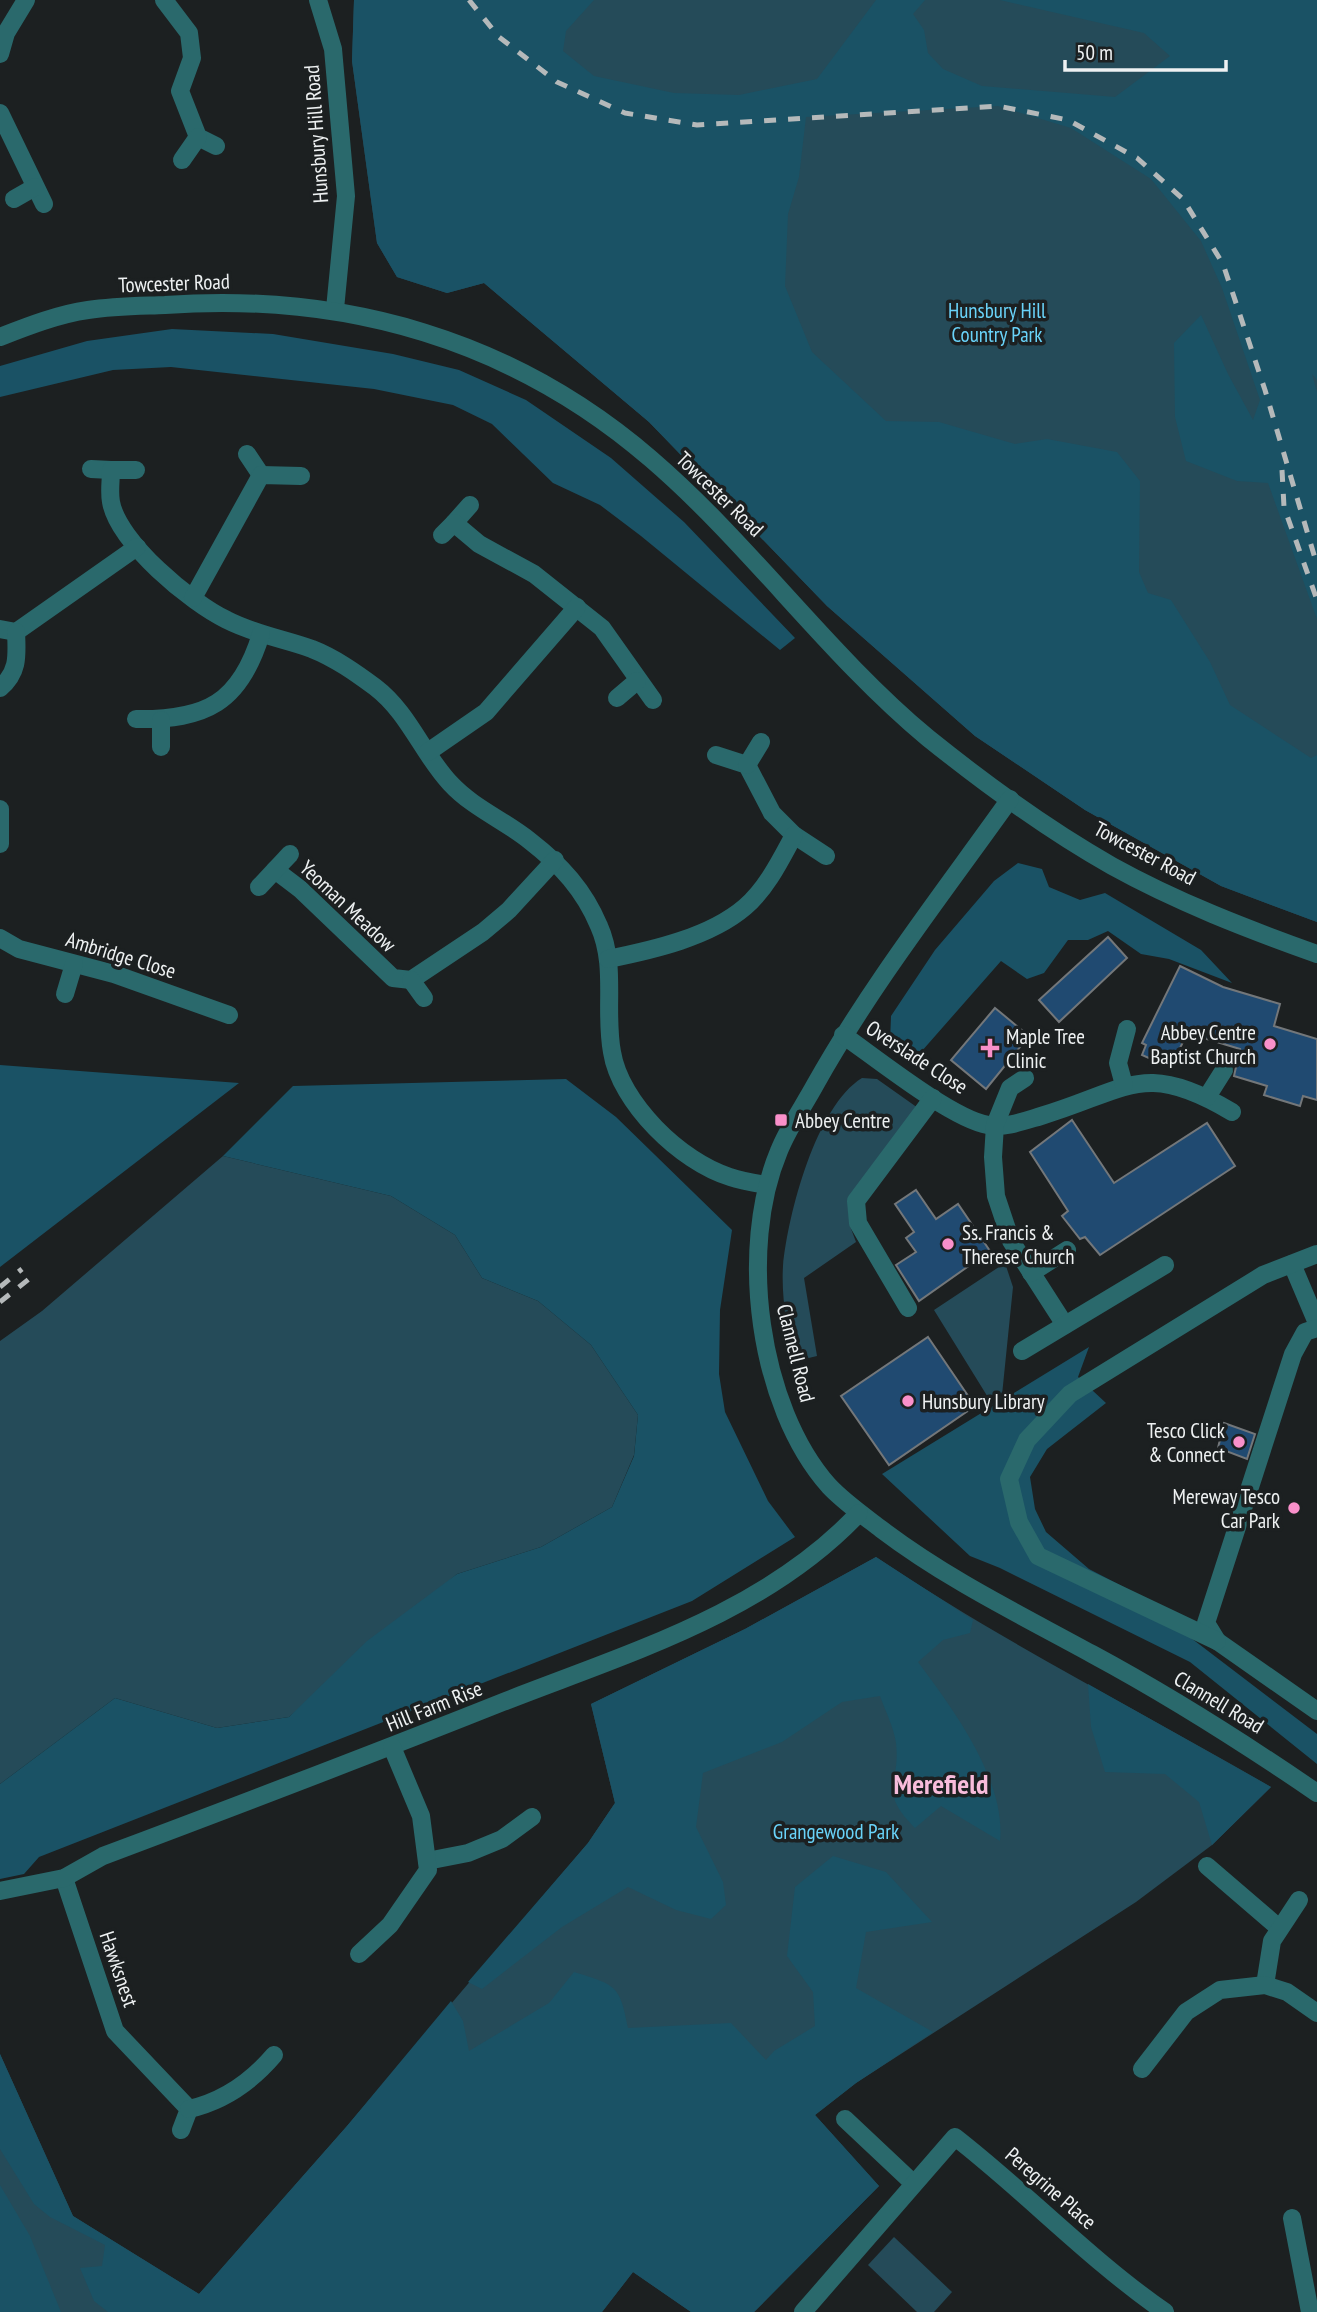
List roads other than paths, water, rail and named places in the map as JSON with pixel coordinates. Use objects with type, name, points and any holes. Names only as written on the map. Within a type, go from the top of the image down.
[{"type":"street","points":[[0,54],[6,33],[26,0]]},
{"type":"street","points":[[164,0],[189,33],[192,58],[180,91],[198,137],[216,146]]},
{"type":"street","name":"Hunsbury Hill Road","points":[[318,0],[333,49],[346,196],[335,309]]},
{"type":"street","points":[[0,113],[44,204]]},
{"type":"street","points":[[182,160],[198,137]]},
{"type":"street","points":[[14,199],[35,187]]},
{"type":"street","name":"Towcester Road","points":[[0,337],[86,310],[209,302],[335,309],[421,330],[510,364],[591,414],[650,458],[734,538],[864,680],[929,738],[1010,799],[1111,865],[1236,925],[1317,954]]},
{"type":"street","points":[[247,454],[261,475]]},
{"type":"street","points":[[90,469],[135,470]]},
{"type":"street","points":[[111,470],[111,503],[123,530],[137,547],[193,598],[225,620],[313,650],[349,668],[379,690],[407,720],[448,781],[473,805],[520,833],[555,860],[579,887],[600,928],[608,959],[612,1052],[623,1088],[649,1122],[687,1153],[728,1177],[766,1185]]},
{"type":"street","points":[[261,475],[301,476]]},
{"type":"street","points":[[193,598],[261,475]]},
{"type":"street","points":[[470,505],[448,529],[534,574],[577,607],[602,628],[653,700]]},
{"type":"street","points":[[0,688],[11,679],[18,661],[8,631],[137,547]]},
{"type":"street","points":[[428,752],[486,712],[577,607]]},
{"type":"street","points":[[136,719],[161,720],[204,711],[234,691],[251,666],[261,634]]},
{"type":"street","points":[[617,698],[637,681]]},
{"type":"street","points":[[161,720],[161,747]]},
{"type":"street","points":[[747,765],[761,742]]},
{"type":"street","points":[[716,755],[747,765],[772,813],[794,835],[826,856]]},
{"type":"street","name":"Clannell Road","points":[[1010,799],[843,1035],[779,1149],[766,1185],[758,1238],[760,1311],[775,1383],[801,1448],[830,1487],[859,1513],[924,1561],[996,1605],[1091,1653],[1226,1730],[1317,1793]]},
{"type":"street","points":[[0,809],[0,844]]},
{"type":"street","points":[[608,959],[650,951],[713,926],[746,907],[770,877],[794,835]]},
{"type":"street","points":[[260,887],[290,854]]},
{"type":"street","points":[[424,998],[411,980],[483,932],[509,910],[555,860]]},
{"type":"street","name":"Yeoman Meadow","points":[[275,870],[300,889],[393,978],[411,980]]},
{"type":"street","name":"Ambridge Close","points":[[0,938],[19,949],[114,974],[229,1015]]},
{"type":"street","points":[[65,994],[74,964]]},
{"type":"street","points":[[1124,1085],[1118,1063],[1127,1029]]},
{"type":"street","name":"Overslade Close","points":[[843,1035],[933,1098],[988,1125],[995,1125]]},
{"type":"street","points":[[1207,1097],[1224,1070]]},
{"type":"street","points":[[1025,1078],[1010,1088],[995,1125],[993,1157],[996,1196],[1011,1241],[1065,1325]]},
{"type":"street","points":[[995,1125],[1014,1124],[1062,1110],[1124,1085],[1159,1082],[1196,1091],[1232,1112]]},
{"type":"street","points":[[908,1308],[858,1223],[856,1200],[933,1098]]},
{"type":"street","points":[[1031,1273],[1067,1250]]},
{"type":"street","points":[[1317,1254],[1264,1275],[1070,1394],[1027,1440],[1009,1479],[1019,1522],[1038,1556],[1217,1641],[1317,1711]]},
{"type":"street","points":[[1217,1641],[1206,1623],[1216,1586],[1293,1354],[1305,1332],[1317,1325],[1292,1264]]},
{"type":"street","points":[[1022,1351],[1165,1265]]},
{"type":"street","name":"Hill Farm Rise","points":[[0,1891],[64,1878],[103,1856],[393,1747],[719,1614],[807,1562],[859,1513]]},
{"type":"street","points":[[359,1954],[390,1925],[428,1870],[421,1816],[393,1747]]},
{"type":"street","points":[[427,1861],[468,1853],[502,1839],[531,1817]]},
{"type":"street","points":[[1207,1866],[1279,1927]]},
{"type":"street","name":"Hawksnest","points":[[64,1878],[116,2031],[189,2109]]},
{"type":"street","points":[[1265,1985],[1272,1941],[1299,1900]]},
{"type":"street","points":[[1142,2069],[1186,2012],[1199,2001],[1220,1990],[1265,1985],[1287,1992],[1317,2013]]},
{"type":"street","points":[[181,2130],[189,2109],[210,2104],[256,2077],[274,2055]]},
{"type":"street","points":[[803,2312],[913,2183],[845,2119]]},
{"type":"street","name":"Peregrine Place","points":[[913,2183],[955,2137],[996,2169],[1122,2282],[1165,2312]]},
{"type":"street","points":[[1292,2218],[1311,2312],[1317,2310]]},
{"type":"railway","points":[[469,0],[499,37],[557,82],[625,113],[697,125],[998,106],[1068,120],[1137,158],[1183,199],[1223,264],[1265,390],[1317,565]]},
{"type":"railway","points":[[1282,470],[1284,507],[1317,600]]},
{"type":"railway","points":[[0,1287],[22,1269]]},
{"type":"railway","points":[[0,1302],[29,1279]]},
{"type":"place","name":"Abbey Centre Baptist Church","points":[[1270,1044]]},
{"type":"place","name":"Maple Tree Clinic","points":[[990,1048]]},
{"type":"place","name":"Abbey Centre","points":[[781,1120]]},
{"type":"place","name":"Ss. Francis & Therese Church","points":[[948,1244]]},
{"type":"place","name":"Hunsbury Library","points":[[908,1401]]},
{"type":"place","name":"Tesco Click & Connect","points":[[1239,1442]]},
{"type":"place","name":"Mereway Tesco Car Park","points":[[1294,1508]]},
{"type":"district","name":"Merefield","points":[[941,1783]]},
{"type":"park label","name":"Hunsbury Hill Country Park","points":[[997,322]]},
{"type":"park label","name":"Grangewood Park","points":[[836,1831]]}]
